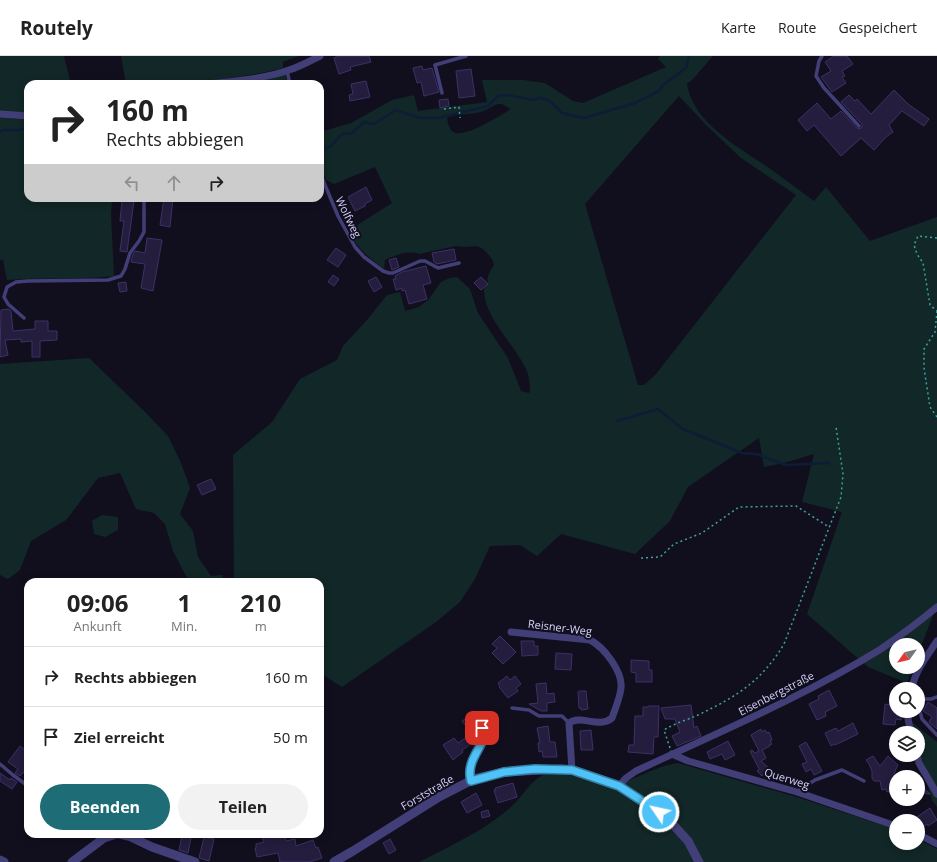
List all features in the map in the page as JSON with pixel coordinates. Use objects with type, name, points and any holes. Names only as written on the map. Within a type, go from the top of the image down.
[{"type":"street","points":[[242,80],[288,71],[320,56]]},
{"type":"street","points":[[0,114],[24,116]]},
{"type":"street","name":"Eisenbergstraße","points":[[619,786],[626,778],[636,771],[734,727],[834,676],[882,648],[937,608]]},
{"type":"street","name":"Reisner-Weg","points":[[511,632],[590,640],[597,643],[606,652],[622,681],[621,690],[612,718],[602,723],[576,720],[569,723]]},
{"type":"street","points":[[915,682],[925,660],[937,641]]},
{"type":"street","points":[[569,723],[572,770]]},
{"type":"street","name":"Querweg","points":[[672,754],[688,761],[797,792],[889,824]]},
{"type":"street","points":[[919,762],[937,794]]},
{"type":"street","name":"Forststraße","points":[[334,862],[439,797],[471,781],[504,772],[535,769],[572,770],[619,786],[667,818],[688,841],[699,862]]},
{"type":"street","points":[[72,862],[104,838]]},
{"type":"street","points":[[133,838],[152,847],[195,862]]},
{"type":"street","points":[[925,838],[937,844]]},
{"type":"street","points":[[0,860],[4,862]]},
{"type":"lane","points":[[442,93],[434,65],[466,56]]},
{"type":"lane","points":[[822,56],[819,61],[816,76],[824,88],[859,126]]},
{"type":"lane","points":[[288,71],[289,80]]},
{"type":"lane","name":"Wolfweg","points":[[324,183],[338,216],[352,243],[364,257],[383,271],[389,273],[393,272],[420,261],[425,261],[438,268],[459,263]]},
{"type":"lane","points":[[24,318],[8,304],[4,297],[5,291],[10,284],[20,281],[108,280],[121,276],[130,253],[144,232],[144,202]]},
{"type":"lane","points":[[925,699],[937,697]]},
{"type":"lane","points":[[512,708],[529,710],[539,716],[562,716],[569,723]]},
{"type":"lane","points":[[922,718],[937,735]]},
{"type":"lane","points":[[471,729],[479,726],[484,731],[485,736],[470,766],[469,772],[471,781]]},
{"type":"lane","points":[[0,764],[24,783]]},
{"type":"lane","points":[[797,792],[815,780],[842,770],[864,781]]},
{"type":"path","points":[[444,109],[459,107],[460,118]]},
{"type":"path","points":[[937,238],[918,236],[914,245],[917,254],[923,263],[930,305],[937,311],[935,332],[924,348],[924,368],[930,407],[937,417]]},
{"type":"path","points":[[672,754],[664,730],[733,697],[750,685],[776,657],[784,644],[841,497],[843,474],[836,427]]},
{"type":"path","points":[[641,558],[660,556],[674,544],[702,533],[739,506],[796,506],[829,527]]},
{"type":"green space","points":[[0,56],[64,56],[70,80],[24,80],[24,116],[0,114]]},
{"type":"green space","points":[[121,56],[299,56],[283,62],[283,68],[225,79],[125,80]]},
{"type":"green space","points":[[660,56],[713,56],[687,84],[691,98],[699,111],[720,134],[814,201],[826,187],[870,241],[937,217],[937,605],[924,638],[889,638],[889,674],[910,674],[907,682],[868,667],[807,614],[842,512],[802,502],[814,454],[764,467],[759,438],[688,487],[670,521],[635,554],[561,534],[537,556],[520,545],[490,546],[475,579],[460,602],[436,622],[342,687],[324,676],[324,578],[234,578],[233,455],[272,422],[300,379],[337,360],[343,346],[387,295],[400,292],[405,311],[419,307],[428,300],[441,282],[457,277],[470,289],[478,313],[508,358],[521,391],[529,393],[530,390],[529,376],[521,359],[500,330],[485,300],[484,289],[488,284],[488,277],[494,265],[489,255],[477,246],[456,246],[419,254],[406,253],[397,255],[385,260],[384,269],[373,261],[356,243],[348,231],[392,203],[375,167],[334,184],[326,180],[324,175],[324,131],[351,123],[392,100],[414,95],[418,111],[487,102],[482,80],[523,80],[545,83],[573,101],[583,103],[666,67],[658,59]],"holes":[[[679,96],[706,125],[741,158],[796,195],[656,374],[644,385],[638,385],[585,204]],[[497,104],[502,104],[511,109],[483,125],[466,132],[459,133],[452,131],[447,118],[450,116],[472,114],[486,110]]]},
{"type":"green space","points":[[285,74],[287,80],[256,80]]},
{"type":"green space","points":[[0,117],[24,120],[24,202],[112,202],[114,276],[7,280],[3,260],[0,260]]},
{"type":"green space","points":[[89,358],[168,436],[181,463],[190,488],[180,514],[193,531],[198,557],[211,576],[222,575],[223,578],[188,578],[186,576],[173,551],[165,524],[154,513],[136,509],[120,473],[98,478],[66,520],[31,541],[20,570],[8,579],[0,575],[0,364]]},
{"type":"green space","points":[[102,515],[118,517],[118,530],[105,537],[94,534],[92,521]]},
{"type":"green space","points":[[909,720],[917,726],[910,726]]},
{"type":"green space","points":[[925,733],[937,742],[937,807],[932,800],[925,777],[925,770],[923,770],[920,762],[925,762]]},
{"type":"green space","points":[[678,763],[800,798],[889,827],[889,850],[925,850],[925,843],[937,849],[937,862],[419,862],[480,830],[492,822],[513,805],[533,782],[543,775],[554,772],[568,774],[596,783],[612,784],[631,779],[668,765]]},
{"type":"building","points":[[339,56],[369,56],[371,62],[350,67],[351,70],[339,74],[334,58]]},
{"type":"building","points":[[834,56],[847,56],[853,64],[842,71],[845,76],[842,77],[846,83],[832,92],[821,77],[831,71],[825,62]]},
{"type":"building","points":[[422,66],[423,70],[432,68],[439,92],[424,96],[421,82],[417,83],[413,68]]},
{"type":"building","points":[[471,69],[475,96],[459,98],[456,71]]},
{"type":"building","points":[[366,81],[370,97],[350,101],[349,95],[353,94],[351,84]]},
{"type":"building","points":[[894,90],[908,104],[929,119],[924,126],[902,111],[889,125],[893,132],[874,150],[861,138],[841,156],[814,125],[807,131],[798,120],[817,103],[831,119],[841,111],[857,128],[860,129],[862,124],[841,102],[849,95],[855,101],[857,99],[871,114]]},
{"type":"building","points":[[448,99],[449,106],[440,108],[439,100]]},
{"type":"building","points":[[366,187],[372,200],[365,204],[365,206],[355,211],[348,197]]},
{"type":"building","points":[[122,202],[134,202],[127,252],[120,251],[124,221],[120,221]]},
{"type":"building","points":[[163,202],[173,202],[170,227],[160,225]]},
{"type":"building","points":[[147,238],[162,240],[153,291],[141,288],[145,264],[131,262],[135,251],[145,253]]},
{"type":"building","points":[[336,248],[346,255],[338,267],[327,260]]},
{"type":"building","points":[[454,249],[456,260],[437,264],[434,262],[432,253]]},
{"type":"building","points":[[396,258],[399,267],[392,270],[389,260]]},
{"type":"building","points":[[426,266],[431,283],[423,285],[427,299],[409,304],[405,290],[402,291],[402,288],[396,290],[393,279],[396,279],[395,276],[402,272]]},
{"type":"building","points":[[333,275],[339,279],[334,286],[328,282]]},
{"type":"building","points":[[376,277],[382,287],[374,292],[368,281]]},
{"type":"building","points":[[481,277],[488,284],[481,290],[474,283]]},
{"type":"building","points":[[126,282],[127,291],[120,292],[118,283]]},
{"type":"building","points":[[9,309],[11,311],[13,331],[35,329],[35,321],[48,321],[48,331],[57,331],[57,340],[40,341],[40,357],[32,357],[32,341],[21,342],[21,339],[5,340],[8,355],[0,357],[1,310]]},
{"type":"building","points":[[211,479],[216,489],[202,495],[197,485]]},
{"type":"building","points":[[500,636],[516,652],[503,664],[492,653],[497,648],[492,644]]},
{"type":"building","points":[[521,641],[534,641],[534,646],[538,646],[538,655],[522,656]]},
{"type":"building","points":[[556,653],[572,654],[571,670],[555,669]]},
{"type":"building","points":[[631,660],[649,661],[649,670],[652,670],[652,682],[636,682],[636,673],[631,672]]},
{"type":"building","points":[[507,676],[510,680],[515,676],[521,684],[516,688],[518,691],[508,698],[499,687],[500,686],[498,683]]},
{"type":"building","points":[[546,683],[547,694],[554,693],[555,702],[547,703],[547,711],[541,711],[529,704],[538,703],[536,684]]},
{"type":"building","points":[[829,690],[837,706],[825,712],[826,716],[817,720],[809,704],[819,699],[818,696]]},
{"type":"building","points":[[586,691],[588,709],[581,710],[581,708],[579,708],[578,692]]},
{"type":"building","points":[[928,702],[937,708],[937,729],[929,722],[932,717],[925,712],[925,707]]},
{"type":"building","points":[[885,704],[889,705],[889,718],[901,718],[901,720],[896,719],[895,725],[883,724]]},
{"type":"building","points":[[691,705],[694,728],[697,726],[701,736],[677,746],[672,736],[680,732],[675,719],[665,719],[661,708]]},
{"type":"building","points":[[659,706],[658,737],[654,737],[653,754],[628,752],[629,745],[634,745],[635,716],[643,716],[643,707]]},
{"type":"building","points":[[472,714],[477,720],[474,722],[475,724],[470,726],[468,729],[462,721]]},
{"type":"building","points":[[853,723],[858,734],[831,746],[825,733],[836,728],[838,731]]},
{"type":"building","points":[[548,726],[550,742],[555,742],[557,757],[543,757],[542,751],[539,752],[538,743],[540,743],[537,728]]},
{"type":"building","points":[[761,729],[762,732],[765,730],[767,733],[769,732],[772,740],[770,741],[772,744],[769,745],[770,746],[762,750],[766,758],[761,761],[770,769],[762,776],[757,771],[759,769],[750,751],[752,750],[755,753],[759,751],[751,735]]},
{"type":"building","points":[[479,730],[482,736],[480,740],[462,750],[463,752],[453,760],[443,745],[454,738],[458,743],[471,734],[470,732]]},
{"type":"building","points":[[591,730],[593,750],[581,750],[580,731]]},
{"type":"building","points":[[728,741],[735,755],[725,760],[722,754],[710,759],[707,752]]},
{"type":"building","points":[[806,742],[822,771],[814,775],[811,769],[806,772],[802,764],[807,762],[799,746]]},
{"type":"building","points":[[20,746],[24,749],[24,772],[20,776],[15,773],[18,769],[8,762]]},
{"type":"building","points":[[873,756],[880,766],[888,756],[889,762],[895,762],[898,765],[896,770],[889,770],[889,791],[887,792],[886,789],[882,790],[880,781],[874,781],[872,778],[872,771],[866,760]]},
{"type":"building","points":[[0,773],[10,780],[11,778],[17,782],[12,789],[0,781]]},
{"type":"building","points":[[513,783],[517,797],[498,803],[494,790],[496,790],[495,788]]},
{"type":"building","points":[[925,789],[930,794],[925,794]]},
{"type":"building","points":[[476,793],[482,805],[467,813],[461,802]]},
{"type":"building","points":[[930,808],[937,820],[928,826],[927,824],[925,825],[925,814],[921,814]]},
{"type":"building","points":[[488,810],[490,816],[482,818],[481,812]]},
{"type":"building","points":[[182,838],[191,838],[188,853],[179,850]]},
{"type":"building","points":[[204,838],[214,839],[209,861],[199,858]]},
{"type":"building","points":[[262,838],[285,838],[286,841],[295,839],[296,846],[313,840],[316,848],[318,847],[322,858],[309,862],[280,862],[278,853],[257,857],[255,848],[256,844],[264,842]]},
{"type":"building","points":[[390,839],[396,850],[389,854],[383,843]]},
{"type":"waterway","points":[[324,149],[331,146],[342,134],[352,133],[364,122],[374,124],[396,110],[420,118],[438,118],[488,106],[498,96],[508,95],[533,100],[540,98],[550,101],[562,113],[584,118],[635,103],[659,91],[663,85],[686,68],[689,56]]},
{"type":"waterway","points":[[0,132],[3,130],[24,129]]},
{"type":"waterway","points":[[617,421],[658,409],[683,429],[742,453],[756,454],[786,465],[829,463]]},
{"type":"route","points":[[482,728],[485,736],[470,766],[469,772],[471,781],[504,772],[535,769],[572,770],[619,786],[659,812]]}]
